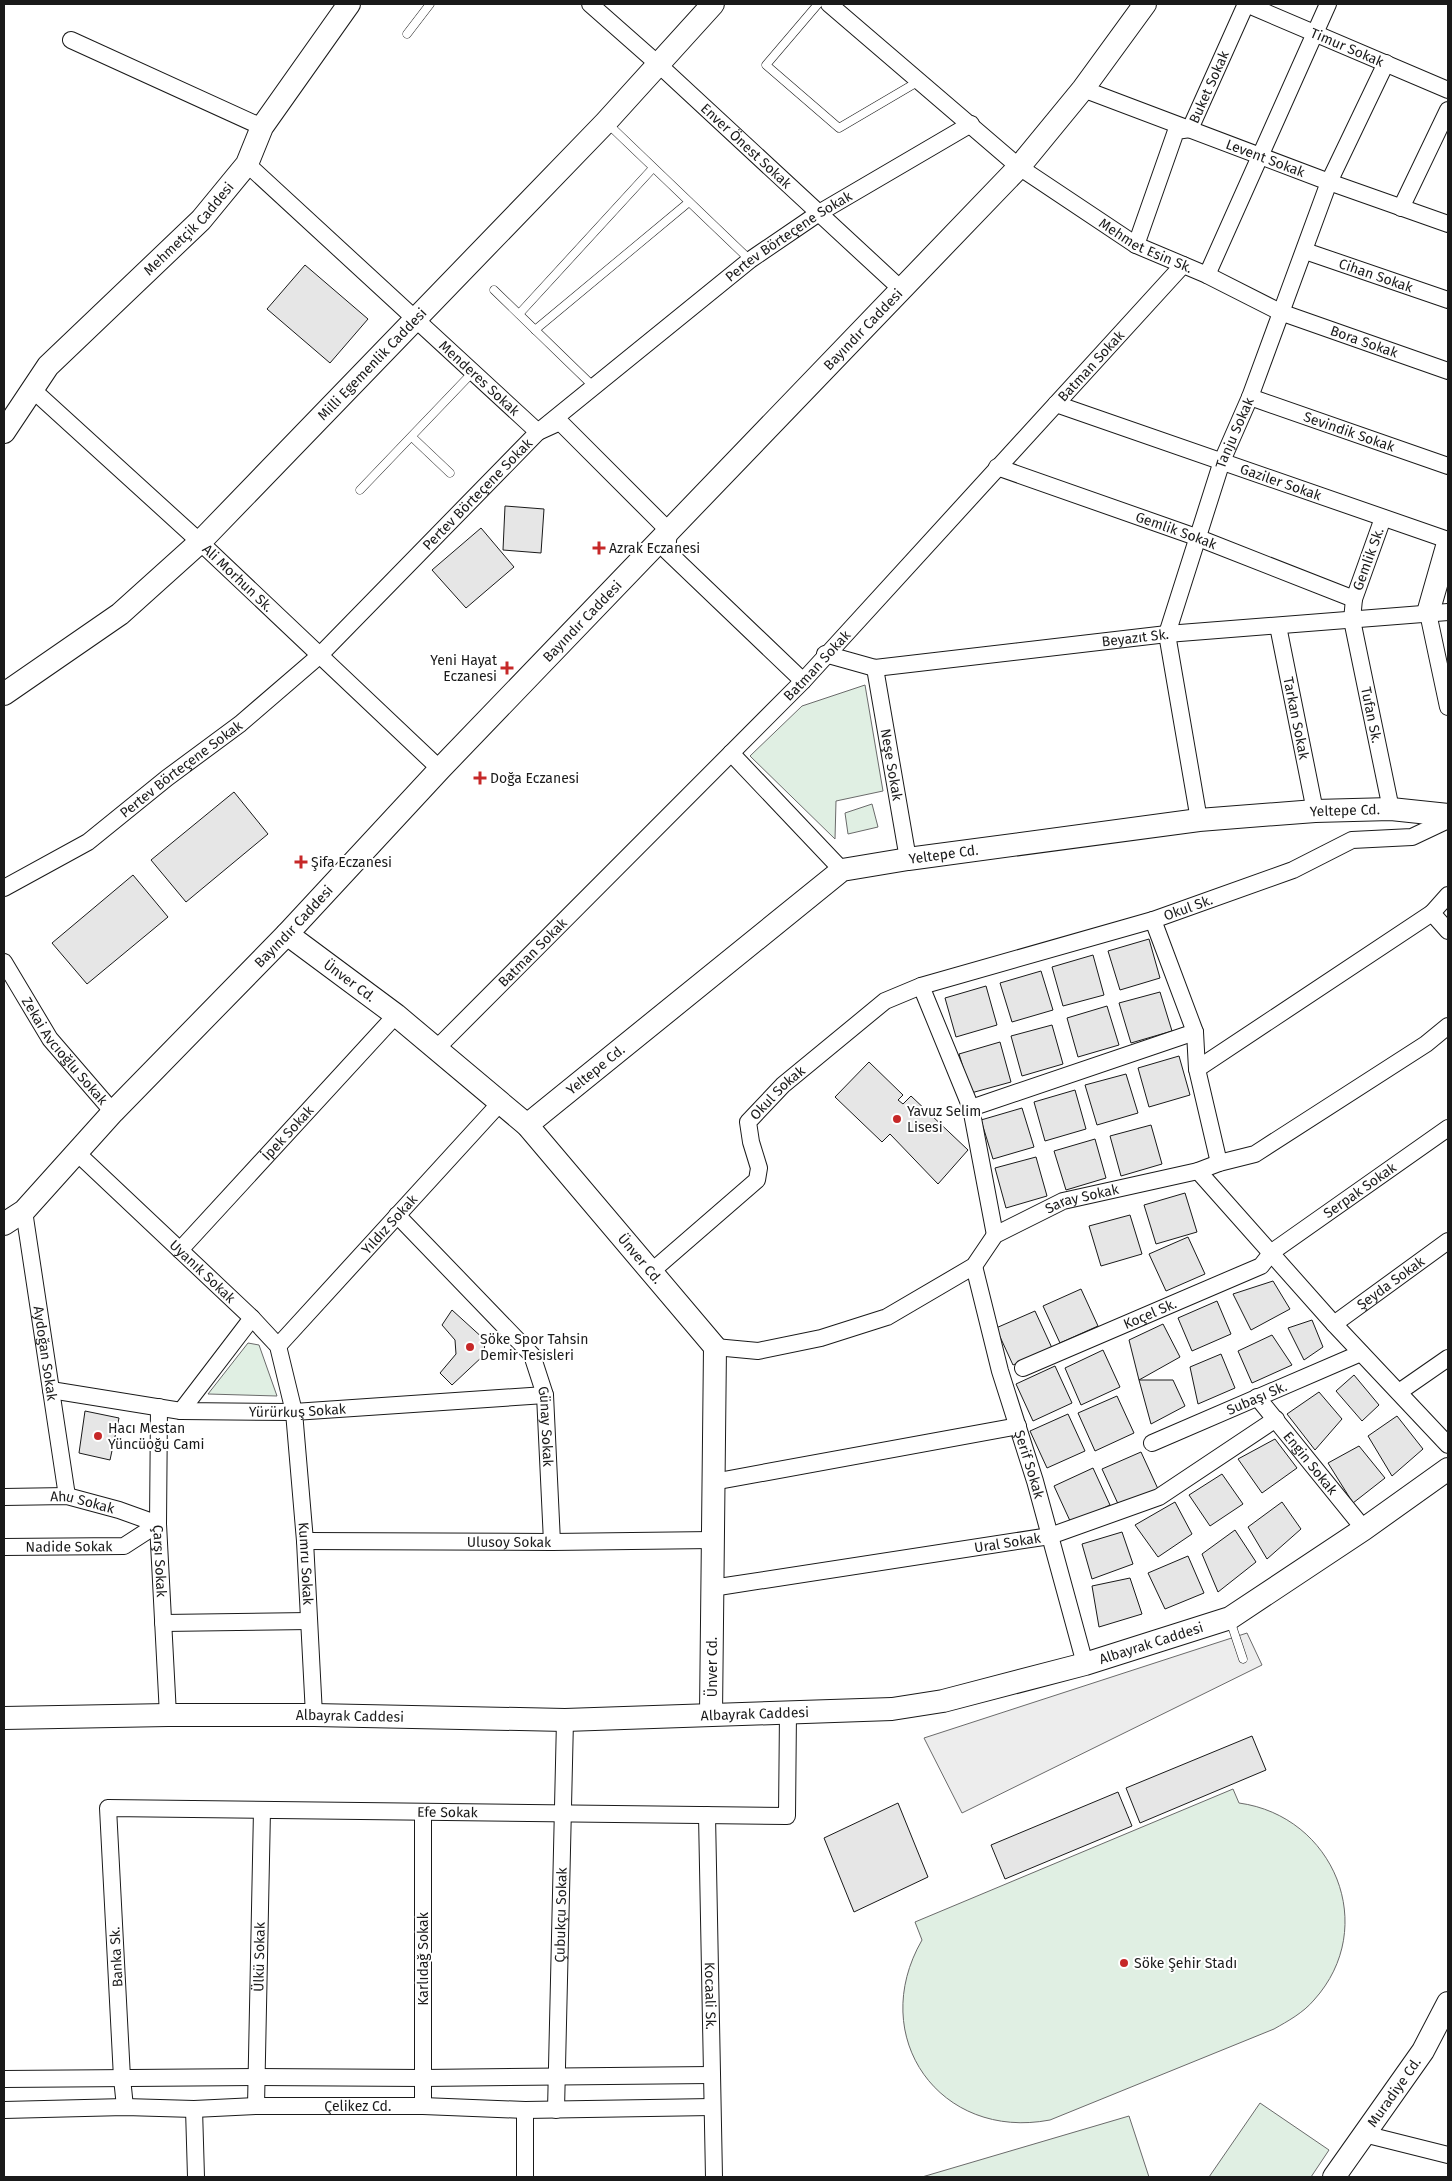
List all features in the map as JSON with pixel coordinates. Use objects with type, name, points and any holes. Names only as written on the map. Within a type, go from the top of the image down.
[{"type":"street","name":"Mehmetçik Caddesi","points":[[4,432],[48,366],[201,220],[247,164],[262,128],[348,4]]},
{"type":"street","name":"Enver Önest Sokak","points":[[590,4],[658,64],[901,289]]},
{"type":"street","name":"Mehmet Esin Sk.","points":[[829,4],[971,124],[1018,167],[1136,245],[1207,275],[1280,312]]},
{"type":"street","name":"Bayındır Caddesi","points":[[4,1224],[24,1211],[113,1112],[287,934],[440,769],[1018,167],[1083,89],[1145,4]]},
{"type":"street","name":"Timur Sokak","points":[[1246,4],[1448,90]]},
{"type":"street","name":"Buket Sokak","points":[[1136,245],[1176,131],[1190,129],[1246,4]]},
{"type":"street","points":[[1207,275],[1328,4]]},
{"type":"street","name":"Milli Egemenlik Caddesi","points":[[4,694],[120,614],[200,542],[606,122],[707,8]]},
{"type":"street","points":[[71,40],[262,128]]},
{"type":"street","name":"Tanju Sokak","points":[[1199,820],[1167,634],[1196,537],[1222,462],[1250,397],[1329,182],[1386,63]]},
{"type":"street","name":"Levent Sokak","points":[[1083,89],[1329,182],[1448,224]]},
{"type":"street","points":[[1401,208],[1448,110]]},
{"type":"street","name":"Pertev Börteçene Sokak","points":[[4,888],[88,842],[167,778],[240,724],[319,656],[538,432],[750,260],[819,213],[971,124]]},
{"type":"street","name":"Menderes Sokak","points":[[247,164],[538,432]]},
{"type":"street","name":"Cihan Sokak","points":[[1304,251],[1448,300]]},
{"type":"street","name":"Batman Sokak","points":[[435,1050],[802,681],[1183,265]]},
{"type":"street","name":"Bora Sokak","points":[[1280,312],[1448,371]]},
{"type":"street","name":"Ali Morhun Sk.","points":[[33,390],[200,542],[440,769]]},
{"type":"street","name":"Sevindik Sokak","points":[[1250,397],[1448,466]]},
{"type":"street","name":"Gaziler Sokak","points":[[1056,404],[1448,542]]},
{"type":"street","points":[[538,432],[560,422],[670,531],[667,550],[802,681]]},
{"type":"street","name":"Gemlik Sokak","points":[[996,467],[1196,537],[1354,599]]},
{"type":"street","name":"Gemlik Sk.","points":[[1352,620],[1354,599],[1383,518]]},
{"type":"street","points":[[1448,542],[1438,613],[1448,707]]},
{"type":"street","name":"Beyazıt Sk.","points":[[825,654],[875,668],[1167,634],[1438,613]]},
{"type":"street","name":"Tufan Sk.","points":[[1352,620],[1391,809]]},
{"type":"street","name":"Tarkan Sokak","points":[[1278,626],[1315,811]]},
{"type":"street","name":"Neşe Sokak","points":[[875,668],[908,859]]},
{"type":"street","points":[[731,753],[842,870]]},
{"type":"street","name":"Yeltepe Cd.","points":[[527,1125],[842,870],[908,859],[1199,820],[1315,811],[1391,809],[1448,815]]},
{"type":"street","name":"Okul Sk.","points":[[921,986],[1153,920],[1293,870],[1352,840],[1412,837],[1448,820]]},
{"type":"street","points":[[1197,1069],[1432,914],[1448,895]]},
{"type":"street","points":[[1432,914],[1448,931]]},
{"type":"street","points":[[1153,920],[1195,1032],[1197,1069],[1219,1163]]},
{"type":"street","name":"Ünver Cd.","points":[[287,934],[396,1016],[527,1125],[715,1347],[711,1714]]},
{"type":"street","name":"Zekai Avcıoğlu Sokak","points":[[4,962],[50,1039],[113,1112]]},
{"type":"street","points":[[921,986],[971,1108],[995,1235]]},
{"type":"street","name":"Okul Sokak","points":[[652,1271],[757,1180],[759,1168],[751,1142],[748,1122],[783,1085],[885,1001],[921,986]]},
{"type":"street","name":"İpek Sokak","points":[[180,1250],[396,1016]]},
{"type":"street","name":"Saray Sokak","points":[[715,1347],[758,1351],[821,1338],[887,1317],[974,1266],[995,1235],[1063,1201],[1198,1172],[1219,1163],[1255,1154],[1426,1044],[1448,1026]]},
{"type":"street","points":[[971,1108],[1195,1032]]},
{"type":"street","name":"Yıldız Sokak","points":[[278,1346],[500,1103]]},
{"type":"street","name":"Serpak Sokak","points":[[1272,1252],[1448,1128]]},
{"type":"street","name":"Uyanık Sokak","points":[[76,1152],[252,1318],[278,1346],[294,1412]]},
{"type":"street","points":[[1198,1172],[1272,1252],[1334,1324],[1448,1446]]},
{"type":"street","name":"Aydoğan Sokak","points":[[24,1211],[67,1496]]},
{"type":"street","name":"Günay Sokak","points":[[397,1215],[532,1355],[545,1395],[552,1542]]},
{"type":"street","name":"Şeyda Sokak","points":[[1334,1324],[1448,1241]]},
{"type":"street","name":"Koçel Sk.","points":[[1022,1368],[1261,1266],[1272,1252]]},
{"type":"street","name":"Şerif Sokak","points":[[974,1266],[1000,1372],[1018,1426],[1085,1664]]},
{"type":"street","points":[[180,1411],[252,1318]]},
{"type":"street","name":"Subaşı Sk.","points":[[1152,1443],[1361,1353]]},
{"type":"street","points":[[1399,1392],[1448,1358]]},
{"type":"street","name":"Yürürkuş Sokak","points":[[51,1390],[180,1411],[294,1412],[545,1395]]},
{"type":"street","name":"Engin Sokak","points":[[1257,1397],[1364,1529]]},
{"type":"street","name":"Çarşı Sokak","points":[[159,1407],[158,1524],[168,1715]]},
{"type":"street","name":"Kumru Sokak","points":[[294,1412],[305,1541],[314,1715]]},
{"type":"street","name":"Ural Sokak","points":[[712,1588],[1050,1536],[1159,1497],[1276,1419]]},
{"type":"street","points":[[713,1482],[1018,1426]]},
{"type":"street","name":"Albayrak Caddesi","points":[[4,1718],[314,1715],[565,1720],[892,1709],[943,1701],[1085,1664],[1230,1618],[1364,1529],[1448,1469]]},
{"type":"street","name":"Ahu Sokak","points":[[4,1497],[67,1496],[119,1510],[158,1524]]},
{"type":"street","name":"Nadide Sokak","points":[[4,1547],[124,1546],[158,1524]]},
{"type":"street","name":"Ulusoy Sokak","points":[[305,1541],[552,1542],[712,1540]]},
{"type":"street","points":[[163,1623],[309,1621]]},
{"type":"street","name":"Efe Sokak","points":[[108,1808],[787,1816],[788,1712]]},
{"type":"street","name":"Çubukçu Sokak","points":[[556,2110],[565,1720]]},
{"type":"street","name":"Banka Sk.","points":[[108,1808],[125,2107]]},
{"type":"street","name":"Ülkü Sokak","points":[[256,2106],[262,1810]]},
{"type":"street","name":"Karlıdağ Sokak","points":[[423,1812],[423,2106]]},
{"type":"street","name":"Kocaali Sk.","points":[[708,1815],[714,2177]]},
{"type":"street","name":"Muradiye Cd.","points":[[1334,2177],[1422,2051],[1448,2003]]},
{"type":"street","points":[[4,2079],[711,2075]]},
{"type":"street","name":"Çelikez Cd.","points":[[4,2110],[125,2107],[194,2109],[256,2106],[423,2106],[525,2110],[712,2107]]},
{"type":"street","points":[[194,2109],[196,2177]]},
{"type":"street","points":[[525,2110],[525,2177]]},
{"type":"street","points":[[1364,2134],[1448,2155]]},
{"type":"lane","points":[[407,34],[430,4]]},
{"type":"lane","points":[[818,4],[766,65],[839,128],[920,81]]},
{"type":"lane","points":[[606,122],[750,260]]},
{"type":"lane","points":[[519,314],[654,168]]},
{"type":"lane","points":[[535,330],[689,202]]},
{"type":"lane","points":[[494,290],[594,387]]},
{"type":"lane","points":[[360,490],[473,372]]},
{"type":"lane","points":[[412,437],[450,473]]},
{"type":"lane","points":[[1230,1618],[1243,1658]]},
{"type":"green space","points":[[865,685],[883,791],[836,801],[835,839],[750,756],[802,706]]},
{"type":"green space","points":[[872,804],[878,827],[848,834],[845,813]]},
{"type":"green space","points":[[248,1343],[259,1345],[277,1396],[208,1394]]},
{"type":"green space","name":"Söke Şehir Stadı","points":[[1233,1789],[1239,1803],[1272,1812],[1300,1829],[1322,1852],[1337,1879],[1344,1909],[1343,1940],[1334,1971],[1310,2005],[1274,2029],[1050,2120],[1011,2122],[976,2114],[946,2098],[924,2074],[909,2045],[903,2012],[907,1976],[922,1940],[915,1922]]},
{"type":"green space","points":[[1260,2103],[1329,2150],[1311,2177],[1209,2177]]},
{"type":"green space","points":[[1129,2116],[1149,2177],[922,2177]]},
{"type":"shaded area","points":[[1247,1633],[1262,1665],[962,1813],[924,1738]]},
{"type":"building","points":[[305,265],[368,319],[330,363],[267,309]]},
{"type":"building","points":[[505,506],[544,509],[541,553],[503,550]]},
{"type":"building","points":[[481,528],[514,567],[466,608],[432,570]]},
{"type":"building","points":[[234,792],[268,834],[186,902],[151,860]]},
{"type":"building","points":[[133,875],[168,917],[87,984],[52,943]]},
{"type":"building","points":[[1149,939],[1160,978],[1120,990],[1108,951]]},
{"type":"building","points":[[1093,955],[1104,995],[1063,1006],[1052,967]]},
{"type":"building","points":[[1041,971],[1053,1010],[1012,1022],[1000,983]]},
{"type":"building","points":[[986,986],[997,1025],[956,1037],[945,998]]},
{"type":"building","points":[[1160,992],[1172,1031],[1131,1043],[1119,1003]]},
{"type":"building","points":[[1107,1006],[1119,1045],[1078,1057],[1067,1018]]},
{"type":"building","points":[[1052,1025],[1063,1064],[1022,1076],[1011,1036]]},
{"type":"building","points":[[1000,1042],[1011,1082],[971,1093],[959,1054]]},
{"type":"building","points":[[1179,1056],[1190,1095],[1149,1107],[1138,1068]]},
{"type":"building","name":"Yavuz Selim Lisesi","points":[[869,1062],[903,1095],[898,1100],[903,1104],[911,1096],[968,1150],[938,1184],[890,1134],[882,1142],[835,1097]]},
{"type":"building","points":[[1126,1074],[1138,1113],[1097,1125],[1085,1085]]},
{"type":"building","points":[[1075,1090],[1086,1129],[1045,1141],[1034,1102]]},
{"type":"building","points":[[1022,1108],[1034,1147],[993,1159],[981,1120]]},
{"type":"building","points":[[1151,1125],[1162,1164],[1121,1176],[1110,1136]]},
{"type":"building","points":[[1095,1139],[1106,1178],[1066,1190],[1054,1151]]},
{"type":"building","points":[[1036,1157],[1047,1196],[1006,1208],[995,1168]]},
{"type":"building","points":[[1185,1193],[1197,1232],[1156,1244],[1144,1205]]},
{"type":"building","points":[[1130,1215],[1142,1254],[1101,1266],[1089,1226]]},
{"type":"building","points":[[1188,1237],[1205,1274],[1166,1291],[1149,1254]]},
{"type":"building","points":[[1273,1281],[1290,1309],[1251,1330],[1233,1294]]},
{"type":"building","points":[[1081,1289],[1098,1326],[1060,1343],[1043,1306]]},
{"type":"building","points":[[1217,1301],[1231,1334],[1192,1351],[1178,1318]]},
{"type":"building","name":"Söke Spor Tahsin Demir Tesisleri","points":[[452,1310],[485,1340],[484,1355],[452,1385],[440,1373],[456,1354],[455,1340],[442,1325]]},
{"type":"building","points":[[1035,1311],[1052,1348],[1013,1365],[996,1328]]},
{"type":"building","points":[[1312,1320],[1323,1347],[1304,1360],[1288,1328]]},
{"type":"building","points":[[1163,1324],[1180,1357],[1139,1380],[1129,1340]]},
{"type":"building","points":[[1272,1335],[1292,1365],[1252,1383],[1238,1351]]},
{"type":"building","points":[[1103,1350],[1120,1387],[1081,1405],[1065,1368]]},
{"type":"building","points":[[1221,1354],[1235,1388],[1198,1404],[1190,1367]]},
{"type":"building","points":[[1055,1366],[1072,1403],[1033,1421],[1016,1384]]},
{"type":"building","points":[[1354,1375],[1379,1405],[1362,1421],[1336,1391]]},
{"type":"building","points":[[1139,1380],[1173,1380],[1185,1406],[1151,1424]]},
{"type":"building","points":[[1319,1392],[1342,1419],[1315,1450],[1287,1414]]},
{"type":"building","points":[[1117,1396],[1134,1433],[1095,1451],[1078,1413]]},
{"type":"building","name":"Hacı Mestan Yüncüoğu Cami","points":[[85,1411],[119,1418],[110,1460],[79,1453]]},
{"type":"building","points":[[1068,1414],[1085,1451],[1047,1468],[1030,1431]]},
{"type":"building","points":[[1397,1416],[1423,1449],[1392,1476],[1368,1436]]},
{"type":"building","points":[[1275,1439],[1297,1468],[1262,1493],[1238,1459]]},
{"type":"building","points":[[1359,1446],[1385,1478],[1353,1503],[1328,1463]]},
{"type":"building","points":[[1141,1452],[1158,1489],[1119,1506],[1102,1469]]},
{"type":"building","points":[[1093,1468],[1110,1505],[1071,1523],[1054,1486]]},
{"type":"building","points":[[1222,1474],[1243,1504],[1210,1526],[1189,1495]]},
{"type":"building","points":[[1175,1502],[1192,1534],[1158,1557],[1135,1525]]},
{"type":"building","points":[[1282,1502],[1301,1529],[1267,1559],[1248,1527]]},
{"type":"building","points":[[1235,1530],[1256,1562],[1218,1592],[1202,1554]]},
{"type":"building","points":[[1122,1532],[1133,1564],[1092,1579],[1082,1544]]},
{"type":"building","points":[[1188,1556],[1204,1593],[1165,1609],[1148,1573]]},
{"type":"building","points":[[1130,1578],[1142,1614],[1099,1627],[1092,1586]]},
{"type":"building","points":[[1252,1736],[1266,1770],[1140,1823],[1126,1788]]},
{"type":"building","points":[[1118,1792],[1132,1826],[1005,1879],[991,1845]]},
{"type":"building","points":[[898,1803],[928,1877],[854,1912],[824,1838]]},
{"type":"place","name":"Azrak Eczanesi","points":[[599,548]]},
{"type":"place","name":"Yeni Hayat Eczanesi","points":[[507,668]]},
{"type":"place","name":"Doğa Eczanesi","points":[[480,778]]},
{"type":"place","name":"Şifa Eczanesi","points":[[301,862]]},
{"type":"place","name":"Yavuz Selim Lisesi","points":[[897,1119]]},
{"type":"place","name":"Söke Spor Tahsin Demir Tesisleri","points":[[470,1347]]},
{"type":"place","name":"Hacı Mestan Yüncüoğu Cami","points":[[98,1436]]},
{"type":"place","name":"Söke Şehir Stadı","points":[[1124,1963]]}]
